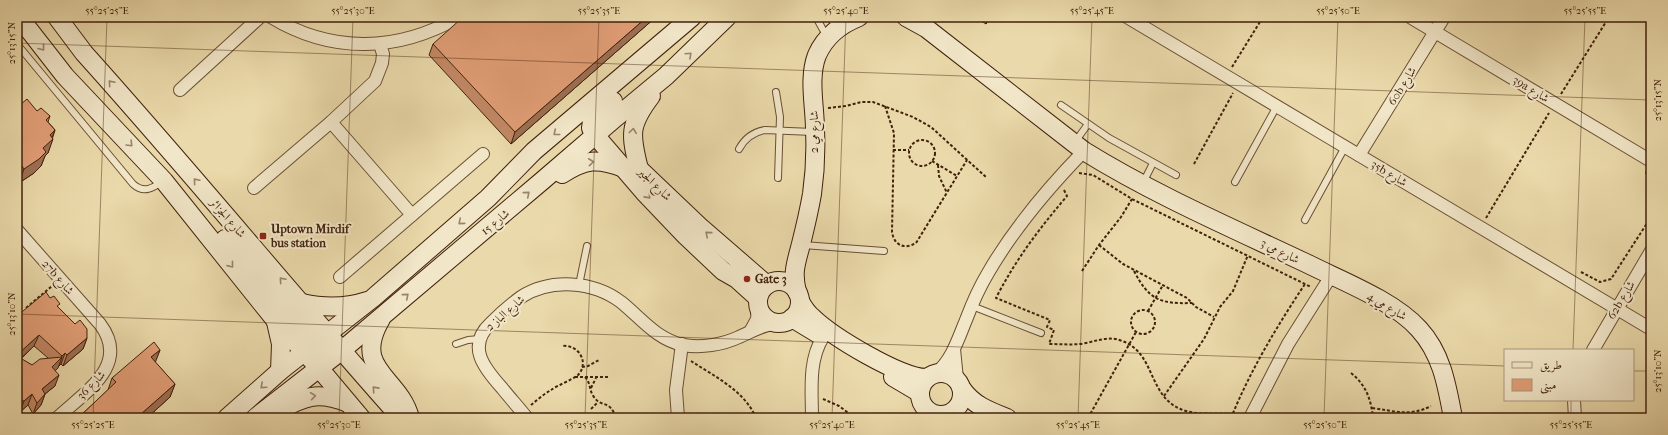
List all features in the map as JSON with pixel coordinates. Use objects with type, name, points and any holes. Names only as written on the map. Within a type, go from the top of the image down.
[{"type":"street","name":"شارع الجزائر","points":[[19,17],[66,76],[164,181],[276,321],[316,343],[341,351],[401,418]]},
{"type":"street","name":"شارع الجزائر","points":[[57,17],[84,53],[302,303],[316,343],[319,368],[361,418]]},
{"type":"street","points":[[180,90],[260,17]]},
{"type":"street","points":[[271,17],[285,26],[308,35],[332,41],[356,44],[380,44],[408,39],[459,17]]},
{"type":"street","name":"شارع 15","points":[[255,418],[383,316],[542,181],[597,128],[666,76],[726,17]]},
{"type":"street","name":"شارع مي 2","points":[[798,296],[794,278],[795,264],[801,245],[812,192],[815,133],[812,83],[815,64],[818,54],[832,27],[858,17]]},
{"type":"street","points":[[906,17],[926,28],[1079,147],[1024,219],[988,272],[954,349],[928,394]]},
{"type":"street","name":"35b شارع","points":[[1127,17],[1651,328]]},
{"type":"street","name":"39a شارع","points":[[1410,17],[1651,161]]},
{"type":"street","name":"60b شارع","points":[[1359,155],[1444,17]]},
{"type":"street","points":[[597,128],[594,117],[674,46],[681,36],[686,19]]},
{"type":"street","name":"شارع 15","points":[[227,418],[280,371],[373,298],[488,198],[534,151],[571,121],[686,19]]},
{"type":"street","points":[[254,188],[331,122],[375,81],[380,73],[382,63],[383,54],[380,44]]},
{"type":"street","points":[[542,181],[554,178],[586,162],[609,162],[632,169],[632,138],[634,123],[642,108],[666,76]]},
{"type":"street","points":[[571,121],[585,120],[597,128]]},
{"type":"street","points":[[331,122],[412,214]]},
{"type":"street","name":"شارع الجير","points":[[597,128],[632,169],[665,215],[723,271],[739,281],[765,293]]},
{"type":"street","name":"شارع مي 3","points":[[1079,147],[1142,184],[1331,276]]},
{"type":"street","points":[[340,277],[483,154]]},
{"type":"street","name":"شارع الجير","points":[[632,169],[738,259],[753,267],[765,293]]},
{"type":"street","points":[[164,181],[191,201],[316,343]]},
{"type":"street","name":"27b شارع","points":[[17,230],[100,324]]},
{"type":"street","name":"62b شارع","points":[[1594,349],[1651,251]]},
{"type":"street","points":[[723,271],[734,266],[738,259]]},
{"type":"street","points":[[752,330],[765,293],[795,264]]},
{"type":"street","points":[[1250,418],[1288,344],[1331,276]]},
{"type":"street","name":"شارع مي 4","points":[[1331,276],[1388,304],[1411,320],[1420,330],[1436,353],[1441,366],[1453,418]]},
{"type":"street","name":"شارع الباز 2","points":[[525,415],[484,368],[479,354],[480,339],[487,326],[522,297],[533,291],[551,286],[567,284],[590,287],[610,295],[621,302],[649,328],[670,340],[681,349],[725,342],[765,325],[786,320]]},
{"type":"street","points":[[765,293],[790,284],[812,317],[846,341],[913,376],[928,394],[935,414],[984,418]]},
{"type":"street","points":[[765,293],[766,318],[786,320],[823,337],[928,394]]},
{"type":"street","points":[[786,320],[798,310],[798,296]]},
{"type":"street","points":[[302,303],[332,307],[353,305],[373,298]]},
{"type":"street","points":[[383,316],[375,329],[372,339],[372,359],[377,368],[405,403],[410,418]]},
{"type":"street","points":[[276,321],[281,344],[280,371]]},
{"type":"street","name":"شارع 36","points":[[58,418],[99,380],[110,362],[111,352],[108,337],[100,324]]},
{"type":"street","points":[[812,418],[814,360],[817,348],[823,337]]},
{"type":"street","points":[[678,418],[676,390],[681,349]]},
{"type":"street","points":[[948,414],[961,402],[960,384],[954,349]]},
{"type":"street","points":[[928,394],[948,373],[960,384],[977,405],[1007,418]]},
{"type":"street","points":[[265,418],[298,400],[314,395],[330,396],[348,403]]},
{"type":"street","points":[[1574,401],[1575,418]]},
{"type":"lane","points":[[816,17],[832,27]]},
{"type":"lane","points":[[17,44],[133,184],[140,189],[148,190],[164,181]]},
{"type":"lane","points":[[776,92],[780,109],[778,178]]},
{"type":"lane","points":[[1061,105],[1088,124],[1176,176]]},
{"type":"lane","points":[[1235,182],[1277,106]]},
{"type":"lane","points":[[1079,147],[1088,124]]},
{"type":"lane","points":[[739,149],[750,135],[758,131],[780,130],[815,133]]},
{"type":"lane","points":[[1305,220],[1346,147]]},
{"type":"lane","points":[[1142,184],[1153,163]]},
{"type":"lane","points":[[801,245],[884,251]]},
{"type":"lane","points":[[579,285],[587,246]]},
{"type":"lane","points":[[972,306],[1041,333]]},
{"type":"lane","points":[[456,344],[468,340],[480,339]]},
{"type":"path","points":[[1226,76],[1263,17]]},
{"type":"path","points":[[1480,227],[1608,17]]},
{"type":"path","points":[[1194,164],[1238,83]]},
{"type":"path","points":[[814,107],[838,107],[867,101],[913,117],[931,127],[986,178]]},
{"type":"path","points":[[885,106],[893,128],[892,232],[896,242],[906,247],[916,243],[968,160]]},
{"type":"path","points":[[916,141],[928,141],[935,150],[934,158],[924,166],[916,165],[910,159],[909,150],[912,143],[916,141]]},
{"type":"path","points":[[893,150],[909,150]]},
{"type":"path","points":[[932,161],[957,176]]},
{"type":"path","points":[[938,165],[939,176],[947,193]]},
{"type":"path","points":[[1074,176],[1079,173],[1093,175],[1132,199],[1321,292]]},
{"type":"path","points":[[1066,186],[1064,191],[1068,196],[1027,244],[1006,278],[996,298],[1050,320],[1047,327],[1054,330],[1049,344],[1079,344],[1108,338],[1123,341],[1129,344],[1142,355],[1163,396],[1178,408],[1186,411],[1232,414]]},
{"type":"path","points":[[1082,271],[1099,245],[1121,217],[1132,199]]},
{"type":"path","points":[[1568,280],[1575,269],[1596,281],[1604,282],[1611,279],[1651,218]]},
{"type":"path","points":[[1099,245],[1116,259],[1133,270],[1187,298],[1214,317]]},
{"type":"path","points":[[1163,396],[1198,350],[1214,317],[1233,291],[1248,255]]},
{"type":"path","points":[[1133,270],[1141,285],[1155,299],[1169,303],[1193,303]]},
{"type":"path","points":[[22,311],[60,279]]},
{"type":"path","points":[[1230,418],[1273,335],[1305,284]]},
{"type":"path","points":[[1148,311],[1163,285]]},
{"type":"path","points":[[1139,310],[1148,311],[1155,318],[1154,328],[1146,334],[1136,332],[1131,325],[1132,316],[1139,310]]},
{"type":"path","points":[[1088,418],[1136,332]]},
{"type":"path","points":[[525,415],[549,391],[575,377],[582,367],[582,359],[579,351],[571,346],[562,346]]},
{"type":"path","points":[[681,349],[734,390],[749,406],[756,418]]},
{"type":"path","points":[[582,367],[588,366],[599,360]]},
{"type":"path","points":[[1351,373],[1368,392],[1373,418]]},
{"type":"path","points":[[575,377],[608,377]]},
{"type":"path","points":[[585,377],[591,388],[592,396],[598,402],[610,406],[616,418]]},
{"type":"path","points":[[591,388],[596,378]]},
{"type":"path","points":[[812,394],[839,406],[855,418]]},
{"type":"path","points":[[591,409],[598,402]]},
{"type":"path","points":[[1372,408],[1407,413],[1423,410],[1431,406]]},
{"type":"path","points":[[1028,418],[1030,414],[1040,418]]},
{"type":"building","points":[[463,17],[647,17],[515,132],[433,44]]},
{"type":"building","points":[[27,99],[37,111],[41,108],[50,116],[46,120],[55,130],[50,135],[53,139],[43,148],[46,152],[39,159],[24,169],[20,163],[17,165],[17,101],[20,105]]},
{"type":"building","points":[[46,292],[50,298],[54,296],[60,304],[57,306],[75,324],[80,320],[87,329],[87,338],[67,355],[65,353],[62,356],[39,335],[17,355],[17,316]]},
{"type":"building","points":[[154,342],[160,350],[151,357],[175,384],[141,414],[144,418],[78,418],[116,382],[112,378]]},
{"type":"building","points":[[17,356],[32,365],[40,359],[62,357],[52,367],[59,375],[42,389],[45,394],[37,403],[32,394],[24,401],[20,400],[17,396]]},
{"type":"place","name":"Uptown Mirdif bus station","points":[[263,236]]},
{"type":"place","name":"Gate 3","points":[[747,279]]}]
